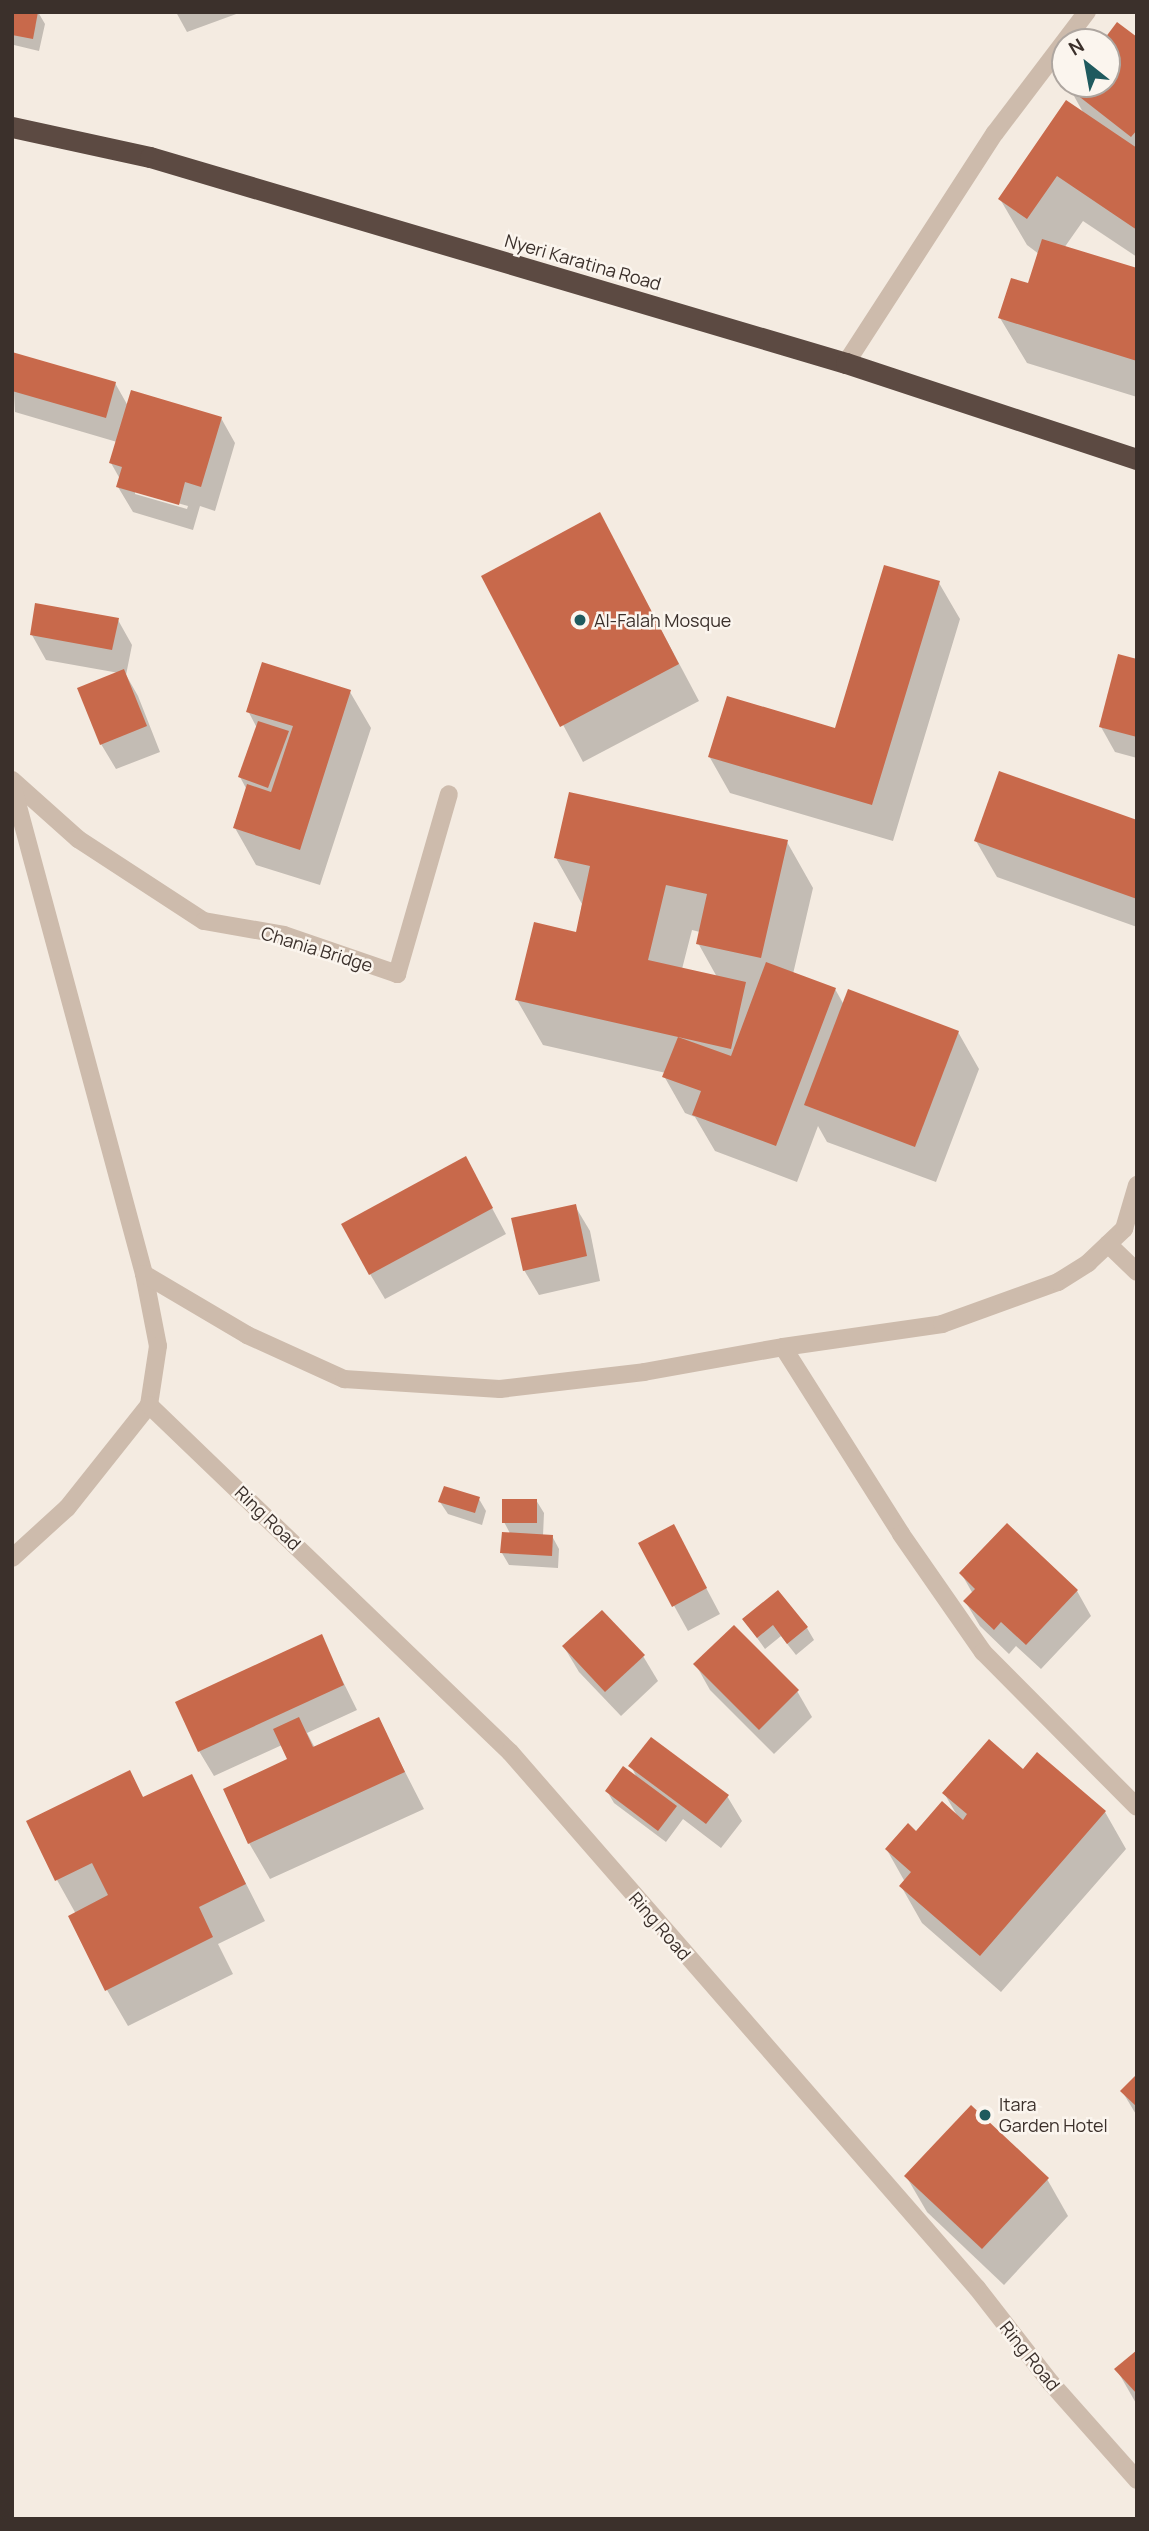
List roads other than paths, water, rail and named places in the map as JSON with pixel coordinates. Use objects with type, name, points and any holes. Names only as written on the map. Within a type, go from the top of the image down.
[{"type":"highway","name":"Nyeri Karatina Road","points":[[12,127],[150,157],[846,363],[1137,459]]},
{"type":"street","points":[[846,363],[995,133],[1087,12]]},
{"type":"street","points":[[12,782],[144,1274],[158,1346],[149,1405],[67,1508],[12,1559]]},
{"type":"street","name":"Chania Bridge","points":[[12,782],[78,839],[204,921],[284,935],[397,974],[449,794]]},
{"type":"street","points":[[144,1274],[247,1335],[344,1379],[500,1389],[644,1371],[942,1324],[1058,1282],[1088,1263],[1124,1229],[1137,1185]]},
{"type":"street","points":[[1108,1244],[1137,1272]]},
{"type":"street","points":[[783,1347],[901,1534],[983,1652],[1137,1807]]},
{"type":"street","name":"Ring Road","points":[[149,1405],[510,1752],[976,2288],[1051,2383],[1137,2480]]},
{"type":"place","name":"Al-Falah Mosque","points":[[580,620]]},
{"type":"place","name":"Itara Garden Hotel","points":[[985,2115]]}]
